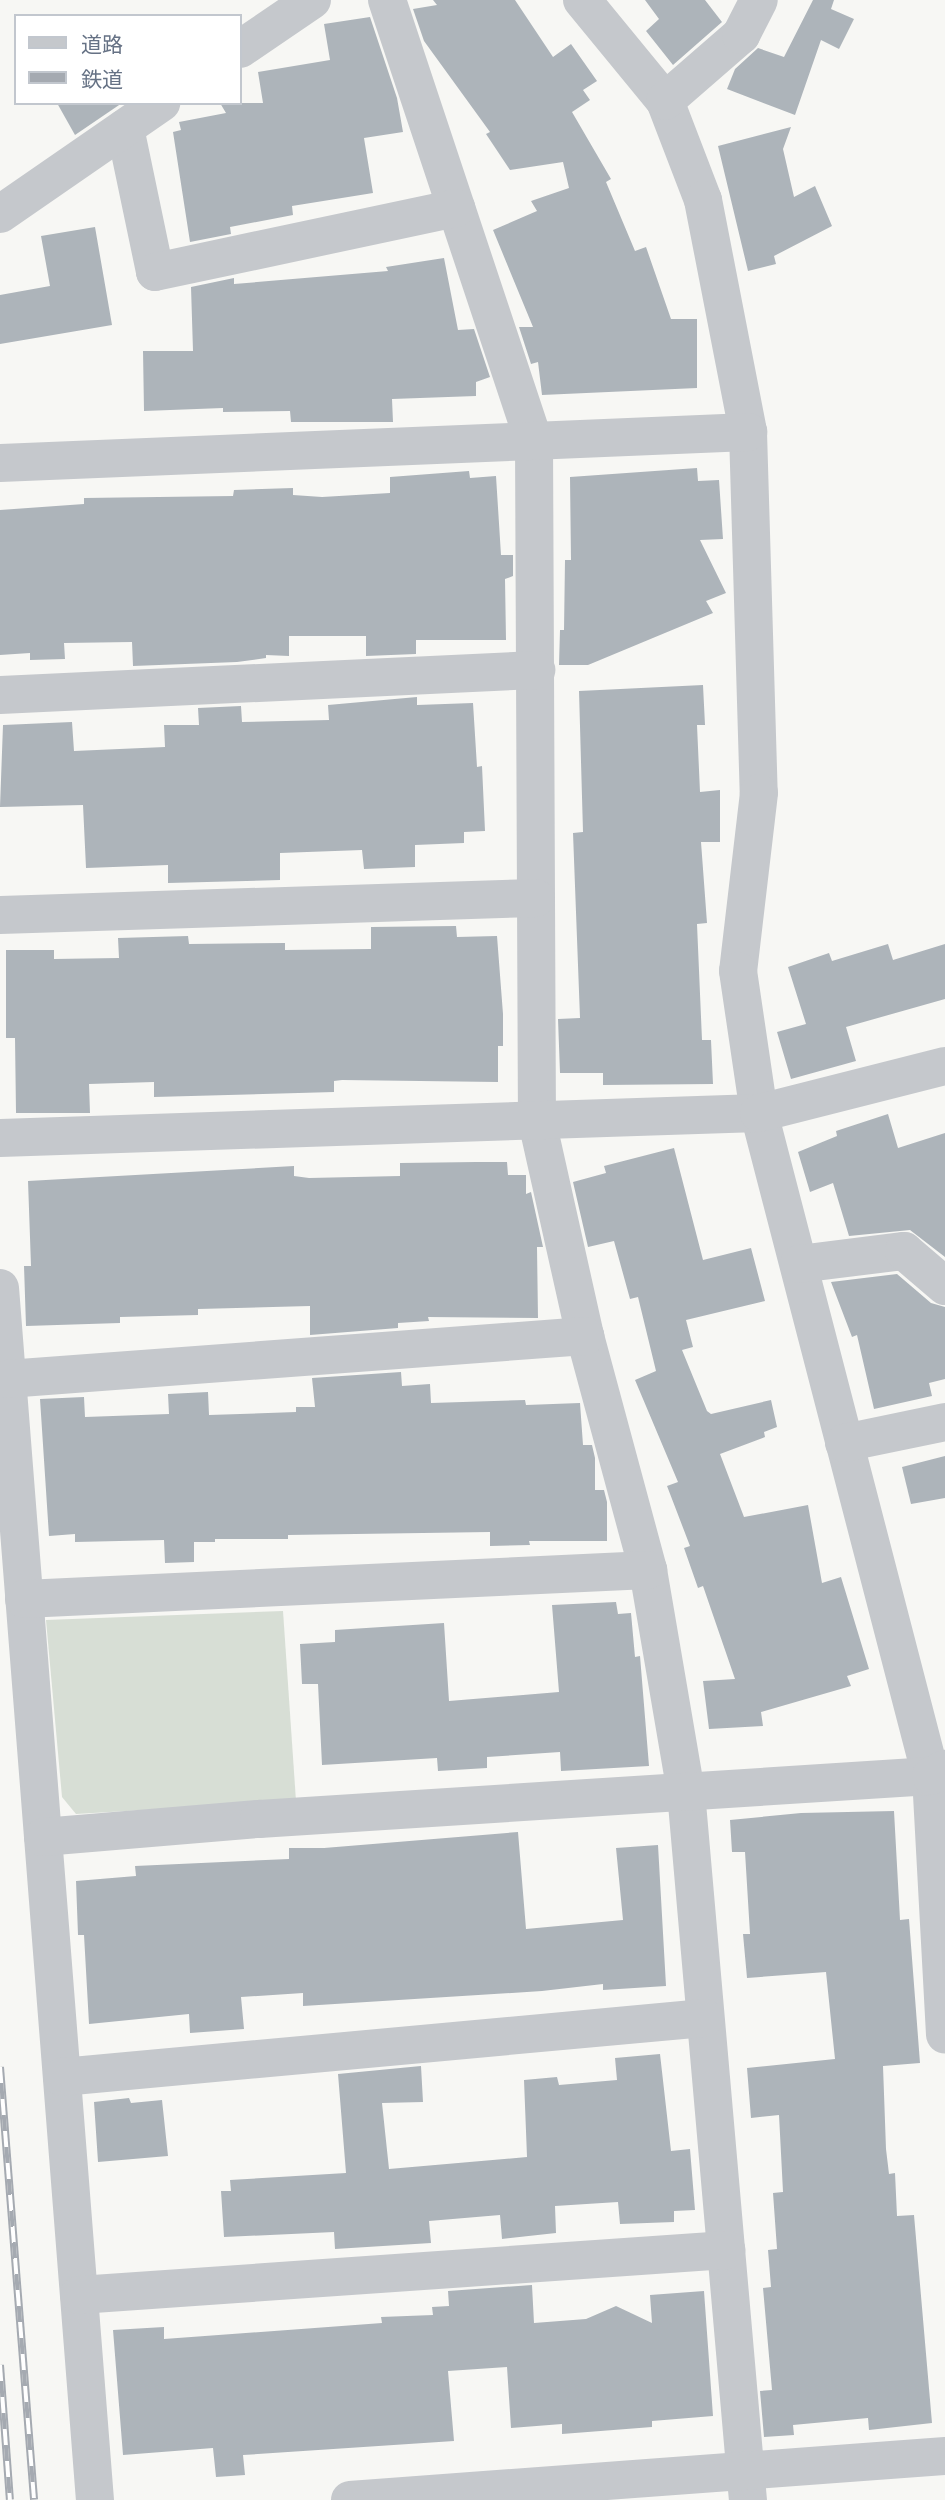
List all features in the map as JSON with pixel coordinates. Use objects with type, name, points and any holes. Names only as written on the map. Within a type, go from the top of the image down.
[{"type":"street","points":[[242,48],[312,0]]},
{"type":"street","points":[[387,0],[534,440],[537,1121],[584,1336],[648,1570],[686,1792],[746,2485]]},
{"type":"street","points":[[582,0],[665,101],[703,200],[748,432],[759,793],[738,971],[759,1113],[844,1443],[938,1773],[945,2035]]},
{"type":"street","points":[[665,101],[741,35],[760,0]]},
{"type":"street","points":[[0,214],[158,105]]},
{"type":"street","points":[[125,128],[155,272],[456,208]]},
{"type":"street","points":[[0,463],[748,432]]},
{"type":"street","points":[[0,695],[536,670]]},
{"type":"street","points":[[0,915],[536,898]]},
{"type":"street","points":[[0,1138],[759,1113],[945,1066]]},
{"type":"street","points":[[799,1264],[904,1251],[945,1286]]},
{"type":"street","points":[[0,1287],[95,2500]]},
{"type":"street","points":[[7,1379],[584,1336]]},
{"type":"street","points":[[844,1443],[945,1422]]},
{"type":"street","points":[[24,1598],[648,1570]]},
{"type":"street","points":[[43,1837],[259,1819],[938,1773]]},
{"type":"street","points":[[62,2077],[705,2018]]},
{"type":"street","points":[[79,2295],[726,2250]]},
{"type":"street","points":[[349,2500],[746,2485],[945,2456]]},
{"type":"shaded area","points":[[283,1611],[296,1801],[76,1814],[62,1797],[46,1620]]},
{"type":"building","points":[[433,0],[515,0],[553,57],[571,44],[597,81],[583,90],[590,100],[572,112],[611,179],[606,182],[635,251],[646,247],[671,319],[697,319],[697,388],[542,395],[538,362],[531,364],[519,327],[533,327],[493,230],[537,211],[531,201],[569,188],[563,162],[510,170],[486,134],[490,132],[424,41],[413,9],[437,5]]},
{"type":"building","points":[[645,0],[705,0],[722,22],[673,65],[646,31],[659,19]]},
{"type":"building","points":[[813,0],[834,0],[831,9],[854,19],[839,49],[821,40],[795,115],[727,89],[735,69],[758,48],[784,57]]},
{"type":"building","points":[[370,17],[397,98],[403,132],[364,138],[373,193],[292,206],[293,215],[230,227],[231,234],[190,242],[173,132],[181,130],[179,122],[226,113],[221,105],[263,103],[258,72],[330,60],[324,24]]},
{"type":"building","points":[[58,105],[119,105],[75,135]]},
{"type":"building","points":[[791,127],[783,149],[794,197],[815,186],[832,226],[774,256],[776,264],[748,271],[718,146]]},
{"type":"building","points":[[95,227],[112,325],[0,344],[0,295],[50,286],[41,236]]},
{"type":"building","points":[[444,258],[458,330],[474,329],[490,377],[476,382],[476,396],[392,399],[393,422],[291,422],[290,411],[223,412],[223,408],[144,411],[143,351],[193,351],[191,287],[234,278],[234,284],[388,271],[386,267]]},
{"type":"building","points":[[697,468],[698,481],[719,480],[723,539],[700,540],[726,593],[706,601],[713,613],[588,665],[559,665],[560,630],[564,630],[565,560],[571,560],[570,477]]},
{"type":"building","points":[[469,471],[470,478],[496,476],[501,555],[513,555],[513,576],[505,579],[506,640],[416,640],[416,654],[366,656],[366,636],[289,636],[289,656],[266,655],[266,658],[237,662],[133,666],[132,642],[64,643],[65,659],[30,660],[30,653],[0,655],[0,510],[84,504],[84,498],[233,496],[234,490],[293,488],[293,495],[322,497],[390,493],[390,477]]},
{"type":"building","points":[[703,685],[705,725],[697,725],[700,792],[720,790],[720,842],[701,842],[707,923],[697,924],[702,1040],[711,1040],[713,1084],[603,1085],[603,1073],[560,1073],[558,1019],[580,1018],[573,833],[583,832],[579,691]]},
{"type":"building","points":[[417,697],[417,705],[473,703],[477,767],[482,766],[485,831],[464,832],[464,843],[415,845],[415,867],[364,869],[362,850],[280,853],[280,880],[168,883],[168,865],[86,868],[83,805],[0,807],[3,725],[72,722],[74,751],[165,747],[164,725],[199,725],[198,708],[241,706],[242,722],[329,720],[328,705]]},
{"type":"building","points":[[456,926],[457,937],[497,936],[503,1014],[503,1046],[498,1046],[498,1082],[342,1080],[334,1081],[334,1092],[154,1097],[154,1082],[89,1084],[90,1113],[16,1113],[15,1038],[6,1038],[6,950],[54,950],[54,959],[119,958],[118,938],[188,936],[189,944],[285,943],[285,950],[371,949],[371,927]]},
{"type":"building","points":[[888,944],[893,960],[945,944],[945,999],[846,1027],[856,1061],[791,1079],[777,1032],[806,1024],[788,967],[829,953],[832,961]]},
{"type":"building","points":[[888,1114],[898,1148],[945,1133],[945,1257],[910,1230],[849,1236],[833,1183],[810,1192],[798,1152],[837,1136],[836,1131]]},
{"type":"building","points":[[674,1148],[703,1260],[751,1248],[765,1301],[686,1320],[693,1347],[682,1350],[707,1411],[711,1414],[771,1400],[777,1427],[764,1432],[765,1437],[720,1454],[744,1517],[808,1505],[822,1583],[841,1577],[869,1669],[847,1676],[851,1686],[761,1712],[763,1726],[709,1729],[703,1681],[735,1679],[703,1586],[698,1588],[684,1548],[690,1546],[667,1486],[678,1482],[635,1380],[656,1371],[638,1297],[630,1299],[614,1241],[588,1247],[573,1182],[606,1173],[604,1166]]},
{"type":"building","points":[[507,1162],[508,1175],[526,1175],[526,1194],[531,1192],[543,1247],[537,1247],[538,1318],[428,1317],[429,1321],[398,1323],[398,1328],[310,1335],[310,1306],[198,1309],[198,1315],[120,1317],[120,1323],[26,1326],[24,1266],[31,1266],[28,1181],[294,1166],[294,1176],[309,1178],[400,1176],[400,1163]]},
{"type":"building","points":[[897,1274],[931,1303],[945,1307],[945,1379],[929,1383],[932,1396],[874,1409],[857,1335],[852,1337],[831,1282]]},
{"type":"building","points":[[401,1372],[402,1386],[430,1384],[431,1403],[525,1400],[526,1405],[580,1403],[583,1445],[592,1445],[595,1458],[595,1490],[604,1490],[607,1502],[607,1541],[529,1541],[530,1545],[490,1546],[490,1532],[288,1535],[288,1539],[215,1539],[215,1542],[194,1542],[194,1562],[165,1563],[164,1540],[75,1542],[75,1534],[49,1536],[40,1399],[84,1397],[85,1417],[169,1414],[168,1394],[208,1392],[209,1415],[296,1412],[296,1407],[315,1407],[312,1378]]},
{"type":"building","points":[[945,1456],[945,1498],[911,1504],[902,1467]]},
{"type":"building","points":[[616,1602],[618,1614],[631,1613],[635,1657],[640,1656],[649,1766],[561,1771],[560,1752],[487,1757],[487,1768],[438,1771],[437,1758],[322,1765],[318,1684],[302,1684],[300,1644],[335,1642],[335,1630],[444,1623],[449,1701],[559,1692],[552,1605]]},
{"type":"building","points":[[894,1811],[900,1920],[909,1919],[920,2063],[883,2066],[886,2149],[889,2174],[895,2173],[897,2216],[914,2215],[932,2423],[869,2430],[868,2418],[793,2425],[794,2435],[764,2437],[760,2391],[772,2390],[763,2288],[771,2287],[768,2250],[777,2249],[773,2193],[783,2192],[779,2115],[751,2118],[747,2068],[835,2059],[826,1972],[747,1978],[743,1934],[750,1934],[745,1852],[732,1852],[730,1820],[801,1813]]},
{"type":"building","points":[[518,1832],[526,1929],[623,1920],[616,1848],[658,1845],[666,1986],[603,1990],[603,1984],[542,1991],[303,2006],[303,1993],[241,1997],[244,2029],[190,2033],[189,2014],[89,2024],[84,1935],[78,1935],[76,1881],[136,1876],[135,1866],[289,1859],[289,1848],[324,1848]]},
{"type":"building","points":[[660,2054],[671,2151],[690,2149],[695,2210],[674,2211],[674,2222],[620,2224],[618,2202],[555,2206],[556,2233],[502,2239],[500,2215],[429,2221],[431,2243],[335,2249],[334,2232],[224,2237],[221,2191],[231,2191],[230,2180],[346,2173],[338,2074],[421,2066],[423,2102],[382,2103],[389,2169],[527,2157],[524,2080],[557,2077],[559,2085],[617,2080],[615,2058]]},
{"type":"building","points":[[129,2098],[131,2103],[162,2100],[168,2156],[98,2162],[94,2102]]},
{"type":"building","points":[[532,2285],[534,2323],[586,2319],[616,2306],[652,2323],[650,2295],[704,2291],[713,2416],[652,2421],[652,2427],[562,2434],[562,2424],[511,2428],[507,2367],[448,2371],[454,2441],[243,2455],[245,2475],[216,2477],[213,2448],[123,2455],[113,2330],[164,2327],[164,2339],[382,2323],[381,2317],[433,2315],[432,2307],[449,2306],[448,2291]]},
{"type":"railway","points":[[0,2067],[34,2500]]},
{"type":"railway","points":[[0,2365],[10,2500]]}]
